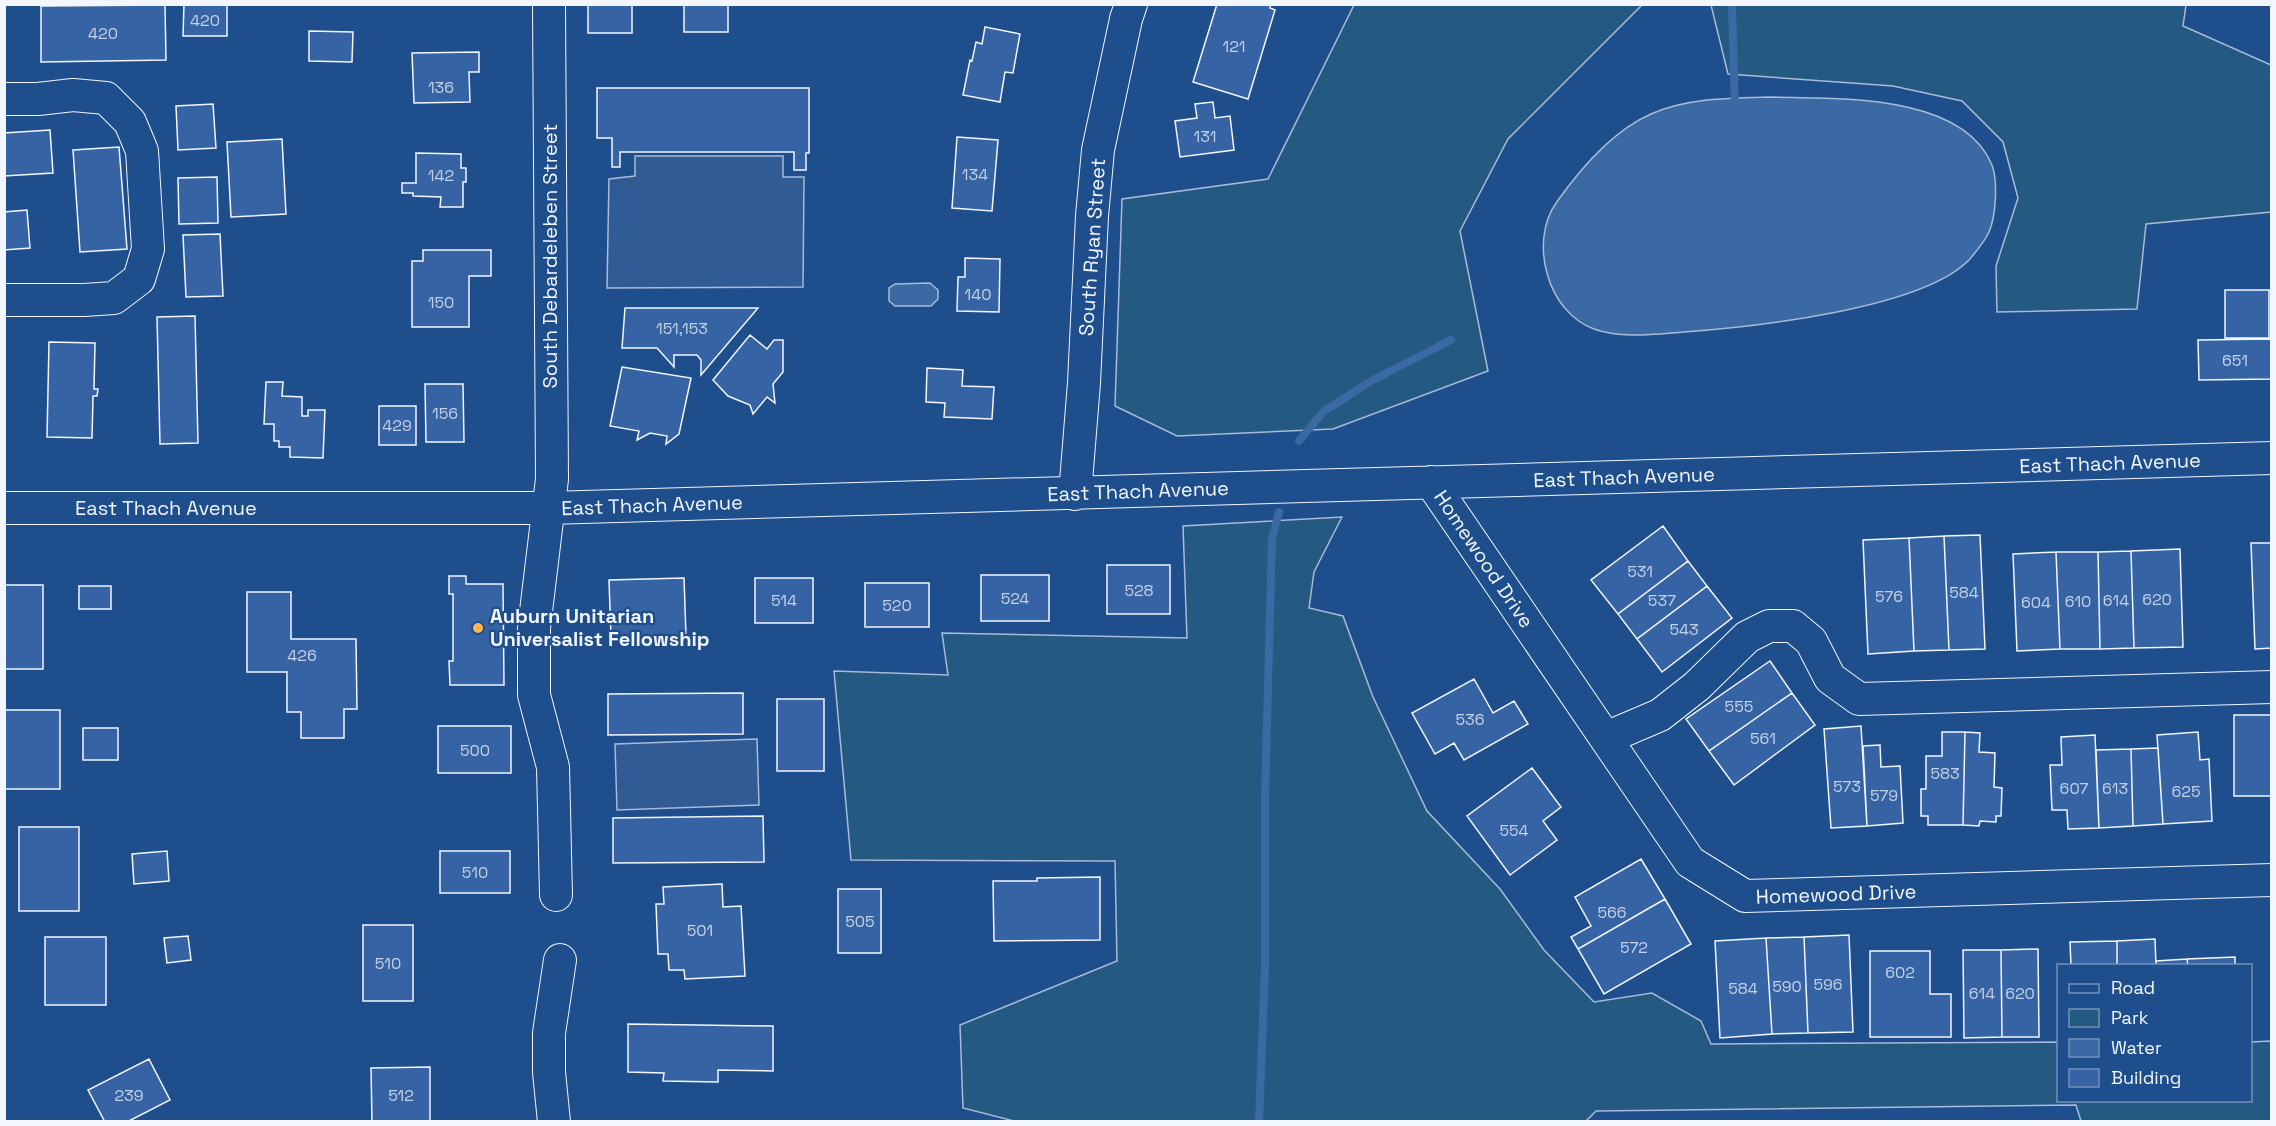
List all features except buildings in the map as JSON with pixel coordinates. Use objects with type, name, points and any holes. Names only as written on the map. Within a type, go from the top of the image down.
[{"type":"street","name":"South Debardeleben Street","points":[[549,4],[552,479],[534,628],[534,695],[553,767],[556,895]]},
{"type":"street","name":"South Ryan Street","points":[[1075,494],[1098,150],[1131,4]]},
{"type":"street","points":[[4,99],[38,99],[73,95],[106,98],[130,122],[142,151],[148,249],[139,279],[114,298],[4,300]]},
{"type":"street","name":"East Thach Avenue","points":[[4,508],[548,508],[2271,458]]},
{"type":"street","name":"Homewood Drive","points":[[1431,482],[1690,861],[1744,896],[2271,880]]},
{"type":"street","points":[[1606,738],[1660,714],[1697,686],[1747,637],[1769,626],[1793,626],[1811,641],[1830,678],[1859,699],[2271,687]]},
{"type":"street","points":[[554,1122],[549,1072],[549,1033],[560,960]]},
{"type":"green space","points":[[1354,5],[1642,5],[1508,139],[1460,231],[1488,371],[1333,429],[1177,436],[1115,406],[1122,199],[1268,179]]},
{"type":"green space","points":[[1711,5],[2186,5],[2183,26],[2271,65],[2271,212],[2146,224],[2137,309],[1997,312],[1996,266],[2018,198],[2003,142],[1962,101],[1893,86],[1728,74]]},
{"type":"green space","points":[[1342,517],[1314,572],[1309,608],[1343,616],[1373,697],[1427,811],[1500,889],[1544,950],[1594,1002],[1652,993],[1701,1021],[1711,1044],[2057,1042],[2057,1102],[2252,1102],[2252,1042],[2271,1041],[2271,1121],[2081,1121],[2076,1105],[1596,1111],[1585,1122],[1018,1122],[963,1108],[960,1025],[1117,961],[1115,861],[851,860],[834,671],[948,675],[942,633],[1187,638],[1183,526]]},
{"type":"shaded area","points":[[635,156],[783,156],[783,177],[804,177],[803,287],[607,288],[609,179],[635,176]]},
{"type":"shaded area","points":[[757,739],[759,805],[617,810],[615,744]]},
{"type":"water","points":[[1769,97],[1827,98],[1894,104],[1925,112],[1954,124],[1976,141],[1994,172],[1995,208],[1989,232],[1982,243],[1969,260],[1946,277],[1914,291],[1876,303],[1792,320],[1662,334],[1616,334],[1594,329],[1578,320],[1564,308],[1547,274],[1544,237],[1548,219],[1556,203],[1586,164],[1623,130],[1651,114],[1694,102]]},
{"type":"water","points":[[930,283],[938,290],[938,299],[931,306],[895,306],[889,301],[889,288],[895,284]]},
{"type":"waterway","points":[[1732,4],[1735,109]]},
{"type":"waterway","points":[[1299,441],[1323,412],[1371,381],[1451,340]]},
{"type":"waterway","points":[[1259,1122],[1265,967],[1265,796],[1272,539],[1279,512]]},
{"type":"place","name":"Auburn Unitarian Universalist Fellowship","points":[[478,628]]}]
